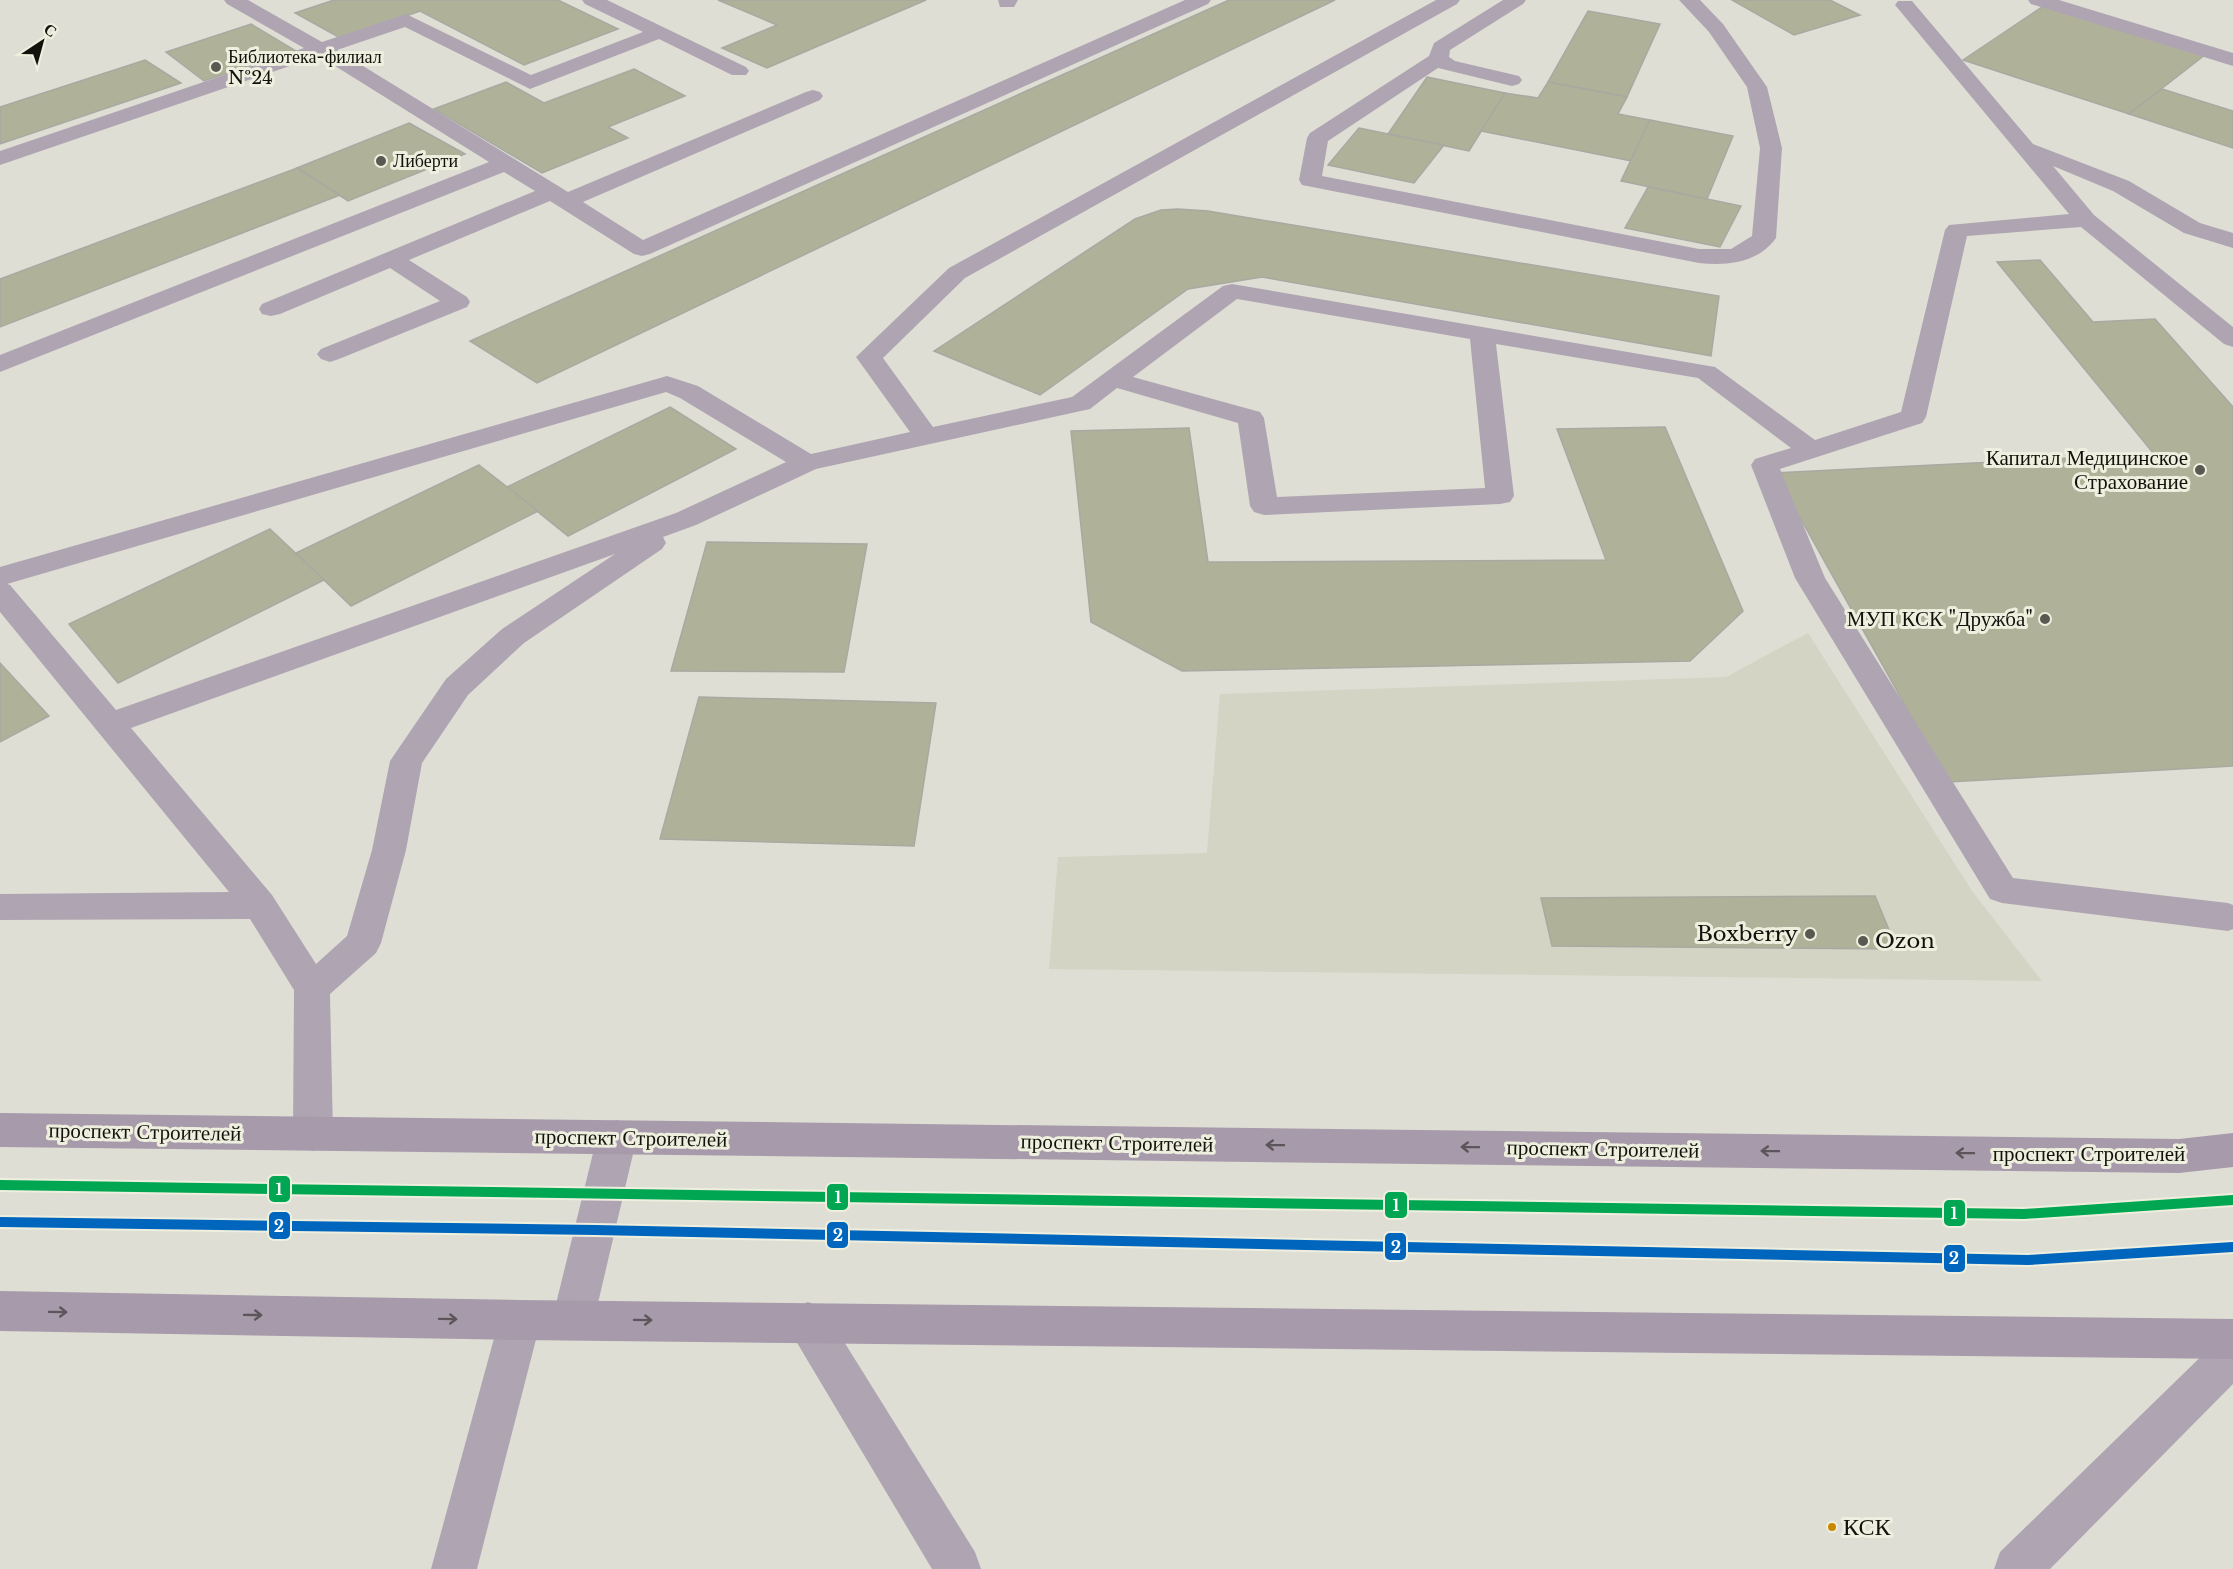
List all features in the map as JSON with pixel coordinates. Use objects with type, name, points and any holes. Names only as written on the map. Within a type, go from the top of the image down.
[{"type":"main road","name":"проспект Строителей","points":[[0,1130],[2155,1156],[2179,1156],[2233,1150]]},
{"type":"main road","points":[[0,1311],[520,1320],[2233,1339]]},
{"type":"street","points":[[234,0],[322,50],[642,249],[1201,0]]},
{"type":"street","points":[[592,0],[739,71]]},
{"type":"street","points":[[926,436],[869,357],[957,273],[1450,0]]},
{"type":"street","points":[[1516,0],[1441,46],[1438,59],[1318,138],[1310,180],[1699,256],[1727,259],[1749,251],[1764,238],[1771,148],[1757,87],[1716,28],[1689,0]]},
{"type":"street","points":[[2038,0],[2197,47],[2233,60]]},
{"type":"street","points":[[1905,2],[2086,220],[2233,339]]},
{"type":"street","points":[[0,158],[406,20],[530,83],[660,32]]},
{"type":"street","points":[[1438,59],[1448,65],[1512,80]]},
{"type":"street","points":[[271,309],[392,259],[559,197],[813,96]]},
{"type":"street","points":[[2024,147],[2121,186],[2192,228],[2233,241]]},
{"type":"street","points":[[0,364],[507,163]]},
{"type":"street","points":[[2086,220],[1957,230],[1913,417],[1765,465],[1810,578],[2002,890],[2231,919]]},
{"type":"street","points":[[330,354],[458,302],[392,259]]},
{"type":"street","points":[[109,724],[686,519],[807,463],[1081,402],[1232,291],[1706,372],[1812,450]]},
{"type":"street","points":[[1112,379],[1251,418],[1264,506],[1500,496],[1482,334]]},
{"type":"street","points":[[0,577],[667,384],[689,392],[807,463]]},
{"type":"street","points":[[312,989],[363,943],[389,850],[406,761],[457,687],[513,636],[564,604],[686,519]]},
{"type":"street","points":[[0,592],[260,904],[312,989],[313,1134]]},
{"type":"street","points":[[0,907],[260,904]]},
{"type":"street","points":[[573,1320],[617,1137]]},
{"type":"street","points":[[454,1569],[520,1320]]},
{"type":"street","points":[[808,1322],[958,1569]]},
{"type":"street","points":[[2017,1569],[2233,1354]]},
{"type":"shaded area","points":[[1808,633],[1972,891],[2042,981],[1049,969],[1058,857],[1207,853],[1220,694],[1726,677]]},
{"type":"building","points":[[334,0],[558,0],[618,29],[524,65],[420,11],[342,39],[295,13]]},
{"type":"building","points":[[718,0],[926,0],[767,68],[722,48],[777,25]]},
{"type":"building","points":[[1229,0],[1335,0],[537,383],[470,341]]},
{"type":"building","points":[[1732,0],[1830,0],[1860,15],[1794,35]]},
{"type":"building","points":[[2045,5],[2206,54],[2129,114],[1963,60]]},
{"type":"building","points":[[1588,11],[1660,24],[1627,97],[1548,82]]},
{"type":"building","name":"Библиотека-филиал №24","points":[[251,24],[296,51],[204,81],[166,52]]},
{"type":"building","points":[[145,60],[181,83],[0,144],[0,107]]},
{"type":"building","points":[[634,69],[685,96],[608,127],[628,138],[542,173],[434,109],[506,82],[544,103]]},
{"type":"building","points":[[1427,77],[1505,93],[1469,151],[1388,134]]},
{"type":"building","points":[[1548,82],[1627,97],[1618,114],[1650,120],[1631,161],[1481,131],[1505,93],[1538,98]]},
{"type":"building","points":[[2162,89],[2233,111],[2233,148],[2129,114]]},
{"type":"building","points":[[1650,120],[1733,136],[1707,199],[1621,181]]},
{"type":"building","name":"Либерти","points":[[409,123],[465,154],[348,201],[297,168]]},
{"type":"building","points":[[1359,128],[1444,145],[1414,183],[1328,165]]},
{"type":"building","points":[[297,168],[340,195],[0,327],[0,279]]},
{"type":"building","points":[[1648,187],[1741,206],[1720,247],[1625,228]]},
{"type":"building","points":[[1161,210],[1208,211],[1719,296],[1711,356],[1262,277],[1188,289],[1040,395],[934,351],[1135,219]]},
{"type":"building","name":"МУП КСК \"Дружба\"","points":[[2040,260],[2093,322],[2155,319],[2233,407],[2233,766],[1948,782],[1775,473],[2154,454],[1997,262]]},
{"type":"building","points":[[670,407],[736,449],[568,536],[507,487]]},
{"type":"building","points":[[1665,427],[1743,611],[1690,661],[1182,671],[1091,622],[1071,431],[1189,428],[1208,562],[1606,560],[1557,429]]},
{"type":"building","points":[[479,465],[538,511],[351,606],[296,553]]},
{"type":"building","points":[[270,529],[324,580],[118,683],[69,624]]},
{"type":"building","points":[[707,542],[867,544],[844,672],[671,671]]},
{"type":"building","points":[[0,663],[49,716],[0,742]]},
{"type":"building","points":[[699,697],[936,703],[914,846],[660,839]]},
{"type":"building","points":[[1875,896],[1897,949],[1552,946],[1541,898]]},
{"type":"transit line","name":"1","points":[[0,1185],[2024,1214],[2233,1200]]},
{"type":"transit line","name":"2","points":[[0,1222],[595,1230],[2028,1260],[2233,1247]]},
{"type":"place","name":"Библиотека-филиал №24","points":[[216,67]]},
{"type":"place","name":"Либерти","points":[[381,161]]},
{"type":"place","name":"Капитал Медицинское Страхование","points":[[2200,470]]},
{"type":"place","name":"МУП КСК \"Дружба\"","points":[[2045,619]]},
{"type":"place","name":"Boxberry","points":[[1810,934]]},
{"type":"place","name":"Ozon","points":[[1863,941]]},
{"type":"place","name":"КСК","points":[[1832,1527]]}]
